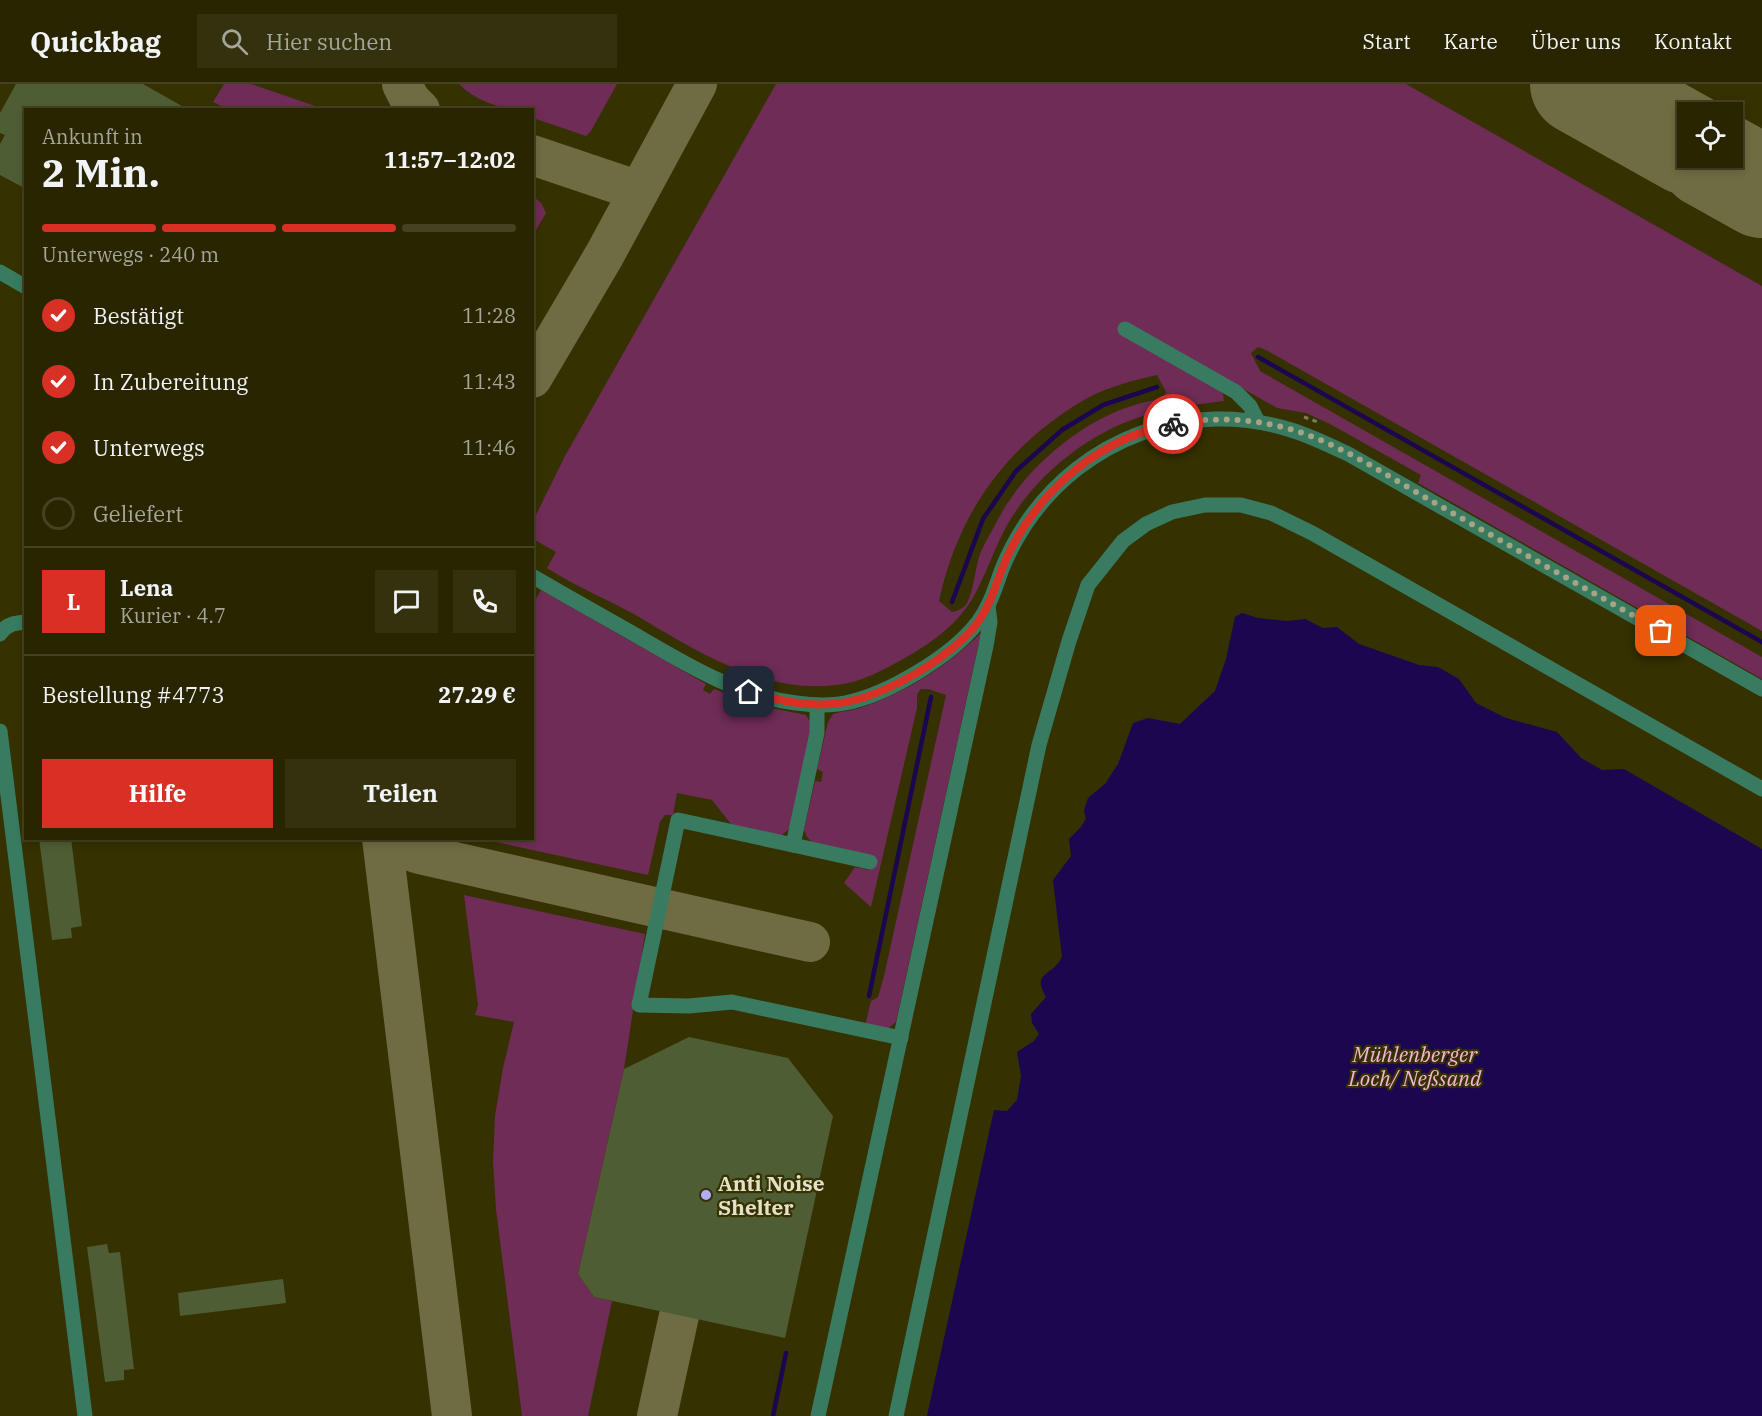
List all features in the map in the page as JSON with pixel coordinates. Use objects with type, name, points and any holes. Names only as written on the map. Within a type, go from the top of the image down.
[{"type":"street","points":[[0,272],[24,286]]},
{"type":"street","points":[[1125,329],[1236,392],[1250,406],[1258,422]]},
{"type":"street","points":[[534,577],[687,665],[729,685],[776,700],[817,705],[845,703],[861,698],[927,666],[945,654],[969,632],[988,606],[1007,557],[1028,520],[1056,487],[1084,462],[1127,438],[1170,424],[1226,418],[1292,430],[1350,455],[1762,689]]},
{"type":"street","points":[[896,1416],[1037,757],[1057,682],[1088,585],[1123,541],[1146,524],[1172,512],[1205,505],[1241,505],[1271,513],[1312,532],[1762,789]]},
{"type":"street","points":[[818,1416],[986,646],[990,622],[988,606]]},
{"type":"street","points":[[0,634],[4,628],[24,622]]},
{"type":"street","points":[[793,845],[817,733],[817,705]]},
{"type":"street","points":[[0,731],[86,1416]]},
{"type":"street","points":[[870,862],[678,820],[639,1005],[689,1006],[732,1002],[901,1038]]},
{"type":"path","points":[[1302,416],[1326,426]]},
{"type":"shaded area","points":[[224,84],[251,84],[321,108],[225,108],[213,102]]},
{"type":"shaded area","points":[[459,84],[617,84],[586,136],[534,118],[534,108],[502,107],[484,101]]},
{"type":"shaded area","points":[[776,84],[1406,84],[1762,286],[1762,631],[1268,351],[1258,347],[1251,353],[1260,371],[1762,657],[1762,679],[1418,483],[1421,475],[1330,424],[1306,413],[1277,408],[1128,323],[1219,390],[1223,394],[1224,401],[1174,408],[1134,419],[1090,440],[1070,454],[1051,470],[1019,507],[1001,536],[976,592],[957,619],[913,654],[854,682],[809,686],[783,683],[733,668],[708,656],[547,568],[556,552],[534,540],[534,519],[565,456]],"holes":[[[1157,375],[1166,392],[1162,399],[1137,404],[1087,427],[1064,442],[1043,461],[1008,503],[987,539],[980,554],[966,605],[952,612],[939,601],[947,569],[973,511],[989,485],[1031,438],[1056,418],[1092,395],[1129,382]]]},
{"type":"shaded area","points":[[534,197],[541,203],[546,213],[534,233]]},
{"type":"shaded area","points":[[541,590],[706,684],[703,690],[710,694],[714,689],[762,706],[806,715],[812,725],[790,828],[782,835],[776,835],[731,824],[712,800],[677,793],[673,815],[665,815],[660,822],[648,875],[487,840],[534,840],[534,602]]},
{"type":"shaded area","name":"Mühlenberger Loch/ Neßsand","points":[[1242,613],[1258,618],[1287,621],[1305,619],[1323,628],[1337,627],[1359,644],[1419,665],[1438,667],[1459,679],[1476,703],[1506,718],[1557,732],[1581,758],[1602,770],[1624,769],[1762,849],[1762,1416],[927,1416],[994,1110],[1007,1111],[1017,1100],[1021,1076],[1017,1052],[1034,1041],[1039,1034],[1032,1023],[1031,1014],[1046,997],[1042,989],[1042,979],[1062,957],[1053,880],[1071,856],[1069,839],[1086,819],[1084,810],[1088,798],[1105,784],[1118,764],[1133,723],[1148,718],[1180,724],[1215,691],[1226,659],[1235,617]]},
{"type":"shaded area","points":[[981,633],[896,1022],[885,1031],[865,1026],[871,1001],[878,997],[884,976],[946,695],[928,689],[921,689],[917,694],[917,708],[871,907],[844,883],[855,867],[870,870],[872,856],[813,843],[804,830],[815,781],[821,782],[823,772],[817,769],[828,722],[833,714],[877,702],[910,686],[954,657]]},
{"type":"shaded area","points":[[464,895],[645,934],[624,1069],[578,1274],[594,1297],[612,1301],[588,1416],[522,1416],[496,1209],[493,1161],[495,1116],[514,1022],[475,1015],[478,1005]]},
{"type":"building","points":[[16,84],[143,84],[185,108],[24,108],[24,188],[0,175],[0,144],[5,135],[0,133],[0,113]]},
{"type":"building","points":[[39,840],[71,840],[82,926],[71,928],[72,938],[52,940]]},
{"type":"building","name":"Anti Noise Shelter","points":[[689,1037],[788,1058],[833,1116],[785,1338],[594,1297],[578,1274],[624,1069]]},
{"type":"building","points":[[107,1244],[109,1253],[120,1252],[134,1369],[124,1370],[124,1380],[105,1382],[87,1247]]},
{"type":"building","points":[[283,1279],[286,1303],[180,1316],[178,1293]]},
{"type":"waterway","points":[[1258,357],[1762,642]]},
{"type":"waterway","points":[[952,602],[983,519],[1016,471],[1062,430],[1103,405],[1157,387]]},
{"type":"waterway","points":[[869,996],[931,697]]},
{"type":"waterway","points":[[773,1416],[786,1353]]},
{"type":"taxiway","points":[[402,84],[410,100],[418,108]]},
{"type":"taxiway","points":[[534,375],[605,254],[697,84]]},
{"type":"taxiway","points":[[534,156],[639,191]]},
{"type":"taxiway","points":[[382,840],[452,1416]]},
{"type":"taxiway","points":[[394,840],[404,848],[423,855],[810,942]]},
{"type":"taxiway","points":[[657,1416],[691,1261]]},
{"type":"runway","points":[[1581,84],[1677,138]]},
{"type":"runway","points":[[1728,168],[1762,187]]},
{"type":"way so far","points":[[1173,424],[1226,418],[1274,425],[1317,440],[1370,466],[1661,631]]},
{"type":"place","name":"Anti Noise Shelter","points":[[706,1195]]},
{"type":"route","points":[[749,692],[798,704],[845,703],[881,690],[927,666],[959,642],[978,622],[992,597],[1015,541],[1034,512],[1056,487],[1084,462],[1112,445],[1141,432],[1173,424]]}]
